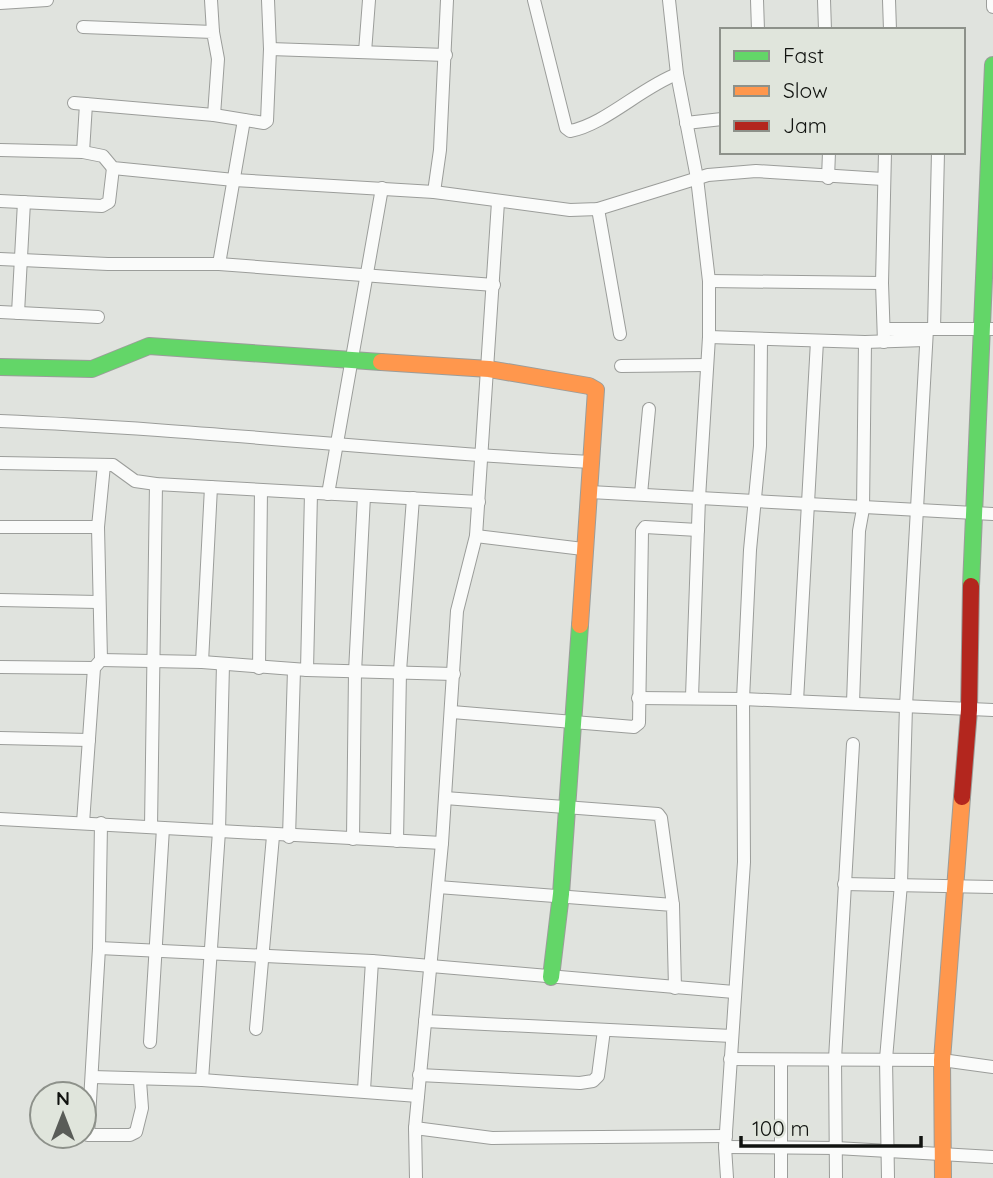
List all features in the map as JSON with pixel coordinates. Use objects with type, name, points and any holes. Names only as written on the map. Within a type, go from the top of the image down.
[{"type":"street","points":[[0,4],[47,0]]},
{"type":"street","points":[[211,0],[218,59],[214,115]]},
{"type":"street","points":[[83,152],[80,103],[267,121],[271,49],[268,0]]},
{"type":"street","points":[[365,52],[369,0]]},
{"type":"street","points":[[434,192],[440,150],[447,0]]},
{"type":"street","points":[[534,0],[566,128],[570,131],[621,106],[656,82],[677,74]]},
{"type":"street","points":[[669,0],[677,74],[697,178],[709,281],[709,337],[699,498],[692,697]]},
{"type":"street","points":[[757,0],[758,28]]},
{"type":"street","points":[[824,0],[825,28]]},
{"type":"street","points":[[889,0],[890,28]]},
{"type":"street","points":[[993,0],[993,7]]},
{"type":"street","points":[[83,27],[213,32]]},
{"type":"street","points":[[271,49],[446,55]]},
{"type":"street","points":[[943,1178],[942,1060],[969,710],[972,513],[988,329],[993,65]]},
{"type":"street","points":[[686,123],[720,119]]},
{"type":"street","points":[[219,264],[244,120]]},
{"type":"street","points":[[0,150],[83,152],[103,156],[113,168],[234,180],[434,192],[570,210],[598,209],[697,178],[756,171],[828,178],[883,179]]},
{"type":"street","points":[[828,178],[829,154]]},
{"type":"street","points":[[884,335],[882,283],[885,154]]},
{"type":"street","points":[[888,1178],[886,1059],[901,884],[906,706],[938,154]]},
{"type":"street","points":[[0,201],[102,206],[109,202],[113,168]]},
{"type":"street","points":[[328,494],[364,275],[382,188]]},
{"type":"street","points":[[18,313],[24,202]]},
{"type":"street","points":[[416,1178],[415,1128],[442,844],[457,611],[476,536],[495,285],[498,202]]},
{"type":"street","points":[[598,209],[620,334]]},
{"type":"street","points":[[0,259],[108,264],[219,264],[495,285]]},
{"type":"street","points":[[709,281],[882,283]]},
{"type":"street","points":[[0,312],[97,317]]},
{"type":"street","points":[[709,337],[865,342],[884,335],[988,329]]},
{"type":"street","points":[[727,1178],[730,1059],[744,862],[743,699],[753,502],[760,446],[761,339]]},
{"type":"street","points":[[797,701],[817,341]]},
{"type":"street","points":[[853,703],[859,531],[863,509],[865,342]]},
{"type":"street","points":[[0,367],[92,369],[149,346],[489,369],[589,386],[596,390],[570,722],[561,894],[551,977]]},
{"type":"street","points":[[621,366],[707,365]]},
{"type":"street","points":[[641,494],[649,409]]},
{"type":"street","points":[[0,421],[88,425],[483,457],[591,462]]},
{"type":"street","points":[[0,463],[104,465],[121,468],[135,481],[156,484],[479,502]]},
{"type":"street","points":[[83,822],[98,664],[98,527],[104,465]]},
{"type":"street","points":[[150,1042],[158,950],[152,660],[156,484]]},
{"type":"street","points":[[202,662],[211,487]]},
{"type":"street","points":[[259,667],[261,490]]},
{"type":"street","points":[[590,492],[993,514]]},
{"type":"street","points":[[289,837],[311,493]]},
{"type":"street","points":[[353,839],[355,672],[364,496]]},
{"type":"street","points":[[397,841],[400,671],[413,498]]},
{"type":"street","points":[[0,527],[98,527]]},
{"type":"street","points":[[452,712],[634,727],[639,723],[642,531],[645,527],[698,530]]},
{"type":"street","points":[[476,536],[583,549]]},
{"type":"street","points":[[0,600],[97,602]]},
{"type":"street","points":[[0,667],[152,660],[301,670],[454,674]]},
{"type":"street","points":[[202,1080],[219,831],[223,664]]},
{"type":"street","points":[[638,698],[692,697],[993,710]]},
{"type":"street","points":[[0,738],[89,740]]},
{"type":"street","points":[[836,1178],[835,1059],[853,744]]},
{"type":"street","points":[[445,798],[658,814],[673,905],[675,988]]},
{"type":"street","points":[[0,819],[442,844]]},
{"type":"street","points":[[101,823],[99,948],[88,1135],[130,1135],[136,1132],[142,1108],[140,1081]]},
{"type":"street","points":[[256,1029],[273,836]]},
{"type":"street","points":[[844,884],[993,887]]},
{"type":"street","points":[[438,887],[561,894],[673,905]]},
{"type":"street","points":[[99,948],[372,961],[734,992]]},
{"type":"street","points":[[364,1090],[372,961]]},
{"type":"street","points":[[425,1021],[732,1036]]},
{"type":"street","points":[[419,1075],[580,1083],[593,1081],[598,1076],[604,1030]]},
{"type":"street","points":[[730,1059],[942,1060],[993,1067]]},
{"type":"street","points":[[781,1061],[782,1178]]},
{"type":"street","points":[[92,1077],[140,1081],[202,1080],[418,1096]]},
{"type":"street","points":[[415,1128],[492,1138],[726,1141],[781,1147],[993,1157]]},
{"type":"traffic: fast","points":[[971,586],[993,65]]},
{"type":"traffic: fast","points":[[0,367],[92,369],[149,346],[381,362]]},
{"type":"traffic: fast","points":[[551,977],[561,894],[580,625]]},
{"type":"traffic: slow","points":[[381,362],[489,369],[589,386],[596,390],[580,625]]},
{"type":"traffic: slow","points":[[943,1178],[942,1060],[962,797]]},
{"type":"traffic: jam","points":[[962,797],[969,710],[971,586]]}]
